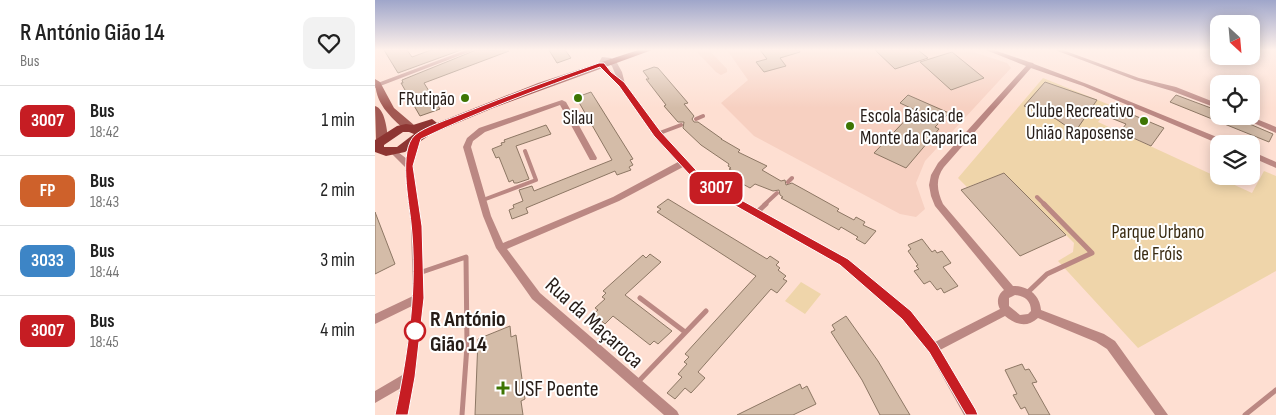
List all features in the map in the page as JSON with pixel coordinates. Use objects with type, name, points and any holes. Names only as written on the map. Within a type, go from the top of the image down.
[{"type":"main road","points":[[382,148],[395,131],[414,134],[584,69]]},
{"type":"main road","points":[[382,148],[409,146],[414,134]]},
{"type":"street","points":[[401,415],[409,377],[418,298],[417,226],[409,166],[414,134],[390,110],[375,84],[416,69]]},
{"type":"street","points":[[608,69],[609,73],[622,84],[657,134],[683,163],[725,195],[854,269],[907,315],[933,348],[971,415]]},
{"type":"street","points":[[617,69],[622,84]]},
{"type":"street","points":[[1011,291],[939,206],[934,193],[933,181],[941,165],[1026,69]]},
{"type":"street","points":[[1044,69],[1210,137]]},
{"type":"street","points":[[1111,69],[1174,89],[1210,103]]},
{"type":"street","name":"Rua da Maçaroca","points":[[593,158],[562,102],[490,126],[469,140],[467,147],[487,216],[501,248],[536,296],[673,415]]},
{"type":"street","points":[[375,109],[381,126],[382,148],[409,166]]},
{"type":"street","points":[[1260,123],[1276,130]]},
{"type":"street","points":[[1260,158],[1276,165]]},
{"type":"street","points":[[501,248],[616,199],[683,163]]},
{"type":"street","points":[[1011,291],[1027,293],[1035,301],[1036,313],[1029,320],[1012,317],[1006,312],[1002,300],[1004,296],[1011,291]]},
{"type":"street","points":[[375,319],[418,298]]},
{"type":"street","points":[[933,348],[1006,312]]},
{"type":"street","points":[[1036,313],[1100,338],[1111,345],[1161,415]]},
{"type":"street","points":[[375,398],[409,377]]},
{"type":"lane","points":[[696,119],[703,116]]},
{"type":"lane","points":[[657,134],[681,125]]},
{"type":"lane","points":[[483,200],[536,180],[525,151]]},
{"type":"lane","points":[[756,213],[777,193]]},
{"type":"lane","points":[[1027,293],[1047,274],[1092,253],[1037,197]]},
{"type":"lane","points":[[417,273],[466,257],[467,346],[462,415]]},
{"type":"lane","points":[[640,298],[685,332]]},
{"type":"lane","points":[[636,384],[706,311]]},
{"type":"lane","points":[[1245,415],[1276,390]]},
{"type":"shaded area","points":[[713,69],[727,69],[727,72],[721,75]]},
{"type":"shaded area","name":"Escola Básica de Monte da Caparica","points":[[741,69],[1010,69],[925,161],[916,183],[925,209],[916,217],[900,214],[754,136],[721,103],[748,80]]},
{"type":"green space","name":"Parque Urbano de Fróis","points":[[1043,78],[1110,105],[1098,122],[1210,174],[1210,185],[1235,185],[1252,193],[1256,185],[1260,185],[1260,178],[1264,171],[1276,176],[1276,271],[1138,348],[1058,261],[1073,252],[1074,243],[1004,173],[967,187],[958,178]]},
{"type":"green space","points":[[801,282],[821,294],[805,314],[785,301]]},
{"type":"building","points":[[396,69],[408,69],[398,73]]},
{"type":"building","points":[[428,69],[460,69],[424,83],[440,109],[420,116],[401,83],[403,83],[402,80]]},
{"type":"building","points":[[659,69],[688,103],[684,104],[694,116],[692,119],[694,122],[698,122],[740,150],[738,152],[767,166],[762,170],[781,181],[785,180],[786,185],[792,183],[839,209],[837,211],[854,220],[856,217],[865,222],[863,225],[876,231],[865,244],[856,239],[858,237],[841,227],[839,230],[781,198],[783,197],[780,195],[779,190],[773,191],[755,184],[750,188],[739,182],[743,179],[740,178],[742,176],[729,169],[731,168],[728,166],[729,164],[701,145],[683,128],[684,122],[678,122],[664,106],[666,105],[646,79],[649,79],[643,71]]},
{"type":"building","points":[[928,69],[973,69],[984,78],[951,90]]},
{"type":"building","points":[[1045,82],[1097,100],[1075,132],[1056,119],[1024,106]]},
{"type":"building","points":[[591,92],[633,159],[630,160],[633,165],[629,167],[631,170],[617,175],[615,171],[526,208],[528,213],[512,219],[509,210],[514,208],[513,205],[523,201],[519,190],[532,186],[534,191],[612,160],[577,99]]},
{"type":"building","points":[[908,95],[949,113],[935,127],[939,129],[906,168],[874,153],[915,110],[900,103]]},
{"type":"building","points":[[1176,95],[1210,108],[1210,118],[1170,102]]},
{"type":"building","points":[[1119,109],[1164,128],[1151,146],[1120,132],[1126,124],[1111,118]]},
{"type":"building","points":[[546,125],[551,134],[516,146],[529,179],[517,183],[514,183],[513,180],[509,182],[499,157],[496,158],[492,149],[502,145],[501,143],[505,142],[504,140]]},
{"type":"building","points":[[1227,125],[1252,125],[1273,134],[1269,142],[1260,138],[1260,135],[1252,135]]},
{"type":"building","points":[[1004,173],[1066,235],[1020,256],[961,190]]},
{"type":"building","points":[[668,199],[767,259],[770,256],[779,262],[776,265],[780,268],[778,270],[786,276],[783,279],[787,281],[777,293],[771,289],[698,372],[705,378],[691,393],[685,388],[675,399],[667,393],[682,377],[678,374],[687,364],[684,362],[689,357],[685,354],[756,276],[657,212],[661,209],[657,207]]},
{"type":"building","points":[[375,212],[395,264],[375,274]]},
{"type":"building","points":[[922,239],[932,252],[935,250],[937,253],[942,251],[951,263],[943,267],[958,286],[944,293],[941,288],[937,290],[930,281],[924,284],[914,271],[919,269],[908,251],[911,249],[908,245]]},
{"type":"building","points":[[650,254],[661,262],[625,295],[672,331],[658,344],[654,341],[650,345],[613,316],[605,324],[593,314],[598,310],[595,308],[605,299],[602,297],[606,293],[603,291],[643,255],[646,258]]},
{"type":"building","points":[[846,316],[878,361],[910,415],[880,415],[862,380],[831,332],[835,330],[832,325]]},
{"type":"building","points":[[510,326],[511,337],[516,335],[525,399],[521,401],[523,415],[475,415],[478,339]]},
{"type":"building","points":[[1022,364],[1025,370],[1029,369],[1037,382],[1032,383],[1050,415],[1029,415],[1025,407],[1021,409],[1013,395],[1017,394],[1005,370]]},
{"type":"building","points":[[800,384],[802,389],[807,386],[816,404],[793,415],[737,415]]},
{"type":"bus line","name":"3007","points":[[401,415],[409,377],[418,298],[417,226],[409,166],[415,141],[418,137],[453,121],[531,89],[586,69]]},
{"type":"bus line","name":"3007","points":[[606,69],[622,84],[657,134],[692,172],[731,199],[844,262],[907,315],[933,348],[971,415]]},
{"type":"place","name":"FRutipão","points":[[465,98]]},
{"type":"place","name":"Silau","points":[[578,98]]},
{"type":"place","name":"Clube Recreativo União Raposense","points":[[1144,121]]},
{"type":"place","name":"Escola Básica de Monte da Caparica","points":[[850,126]]},
{"type":"place","name":"R António Gião 14","points":[[415,331]]},
{"type":"place","name":"USF Poente","points":[[503,388]]}]
